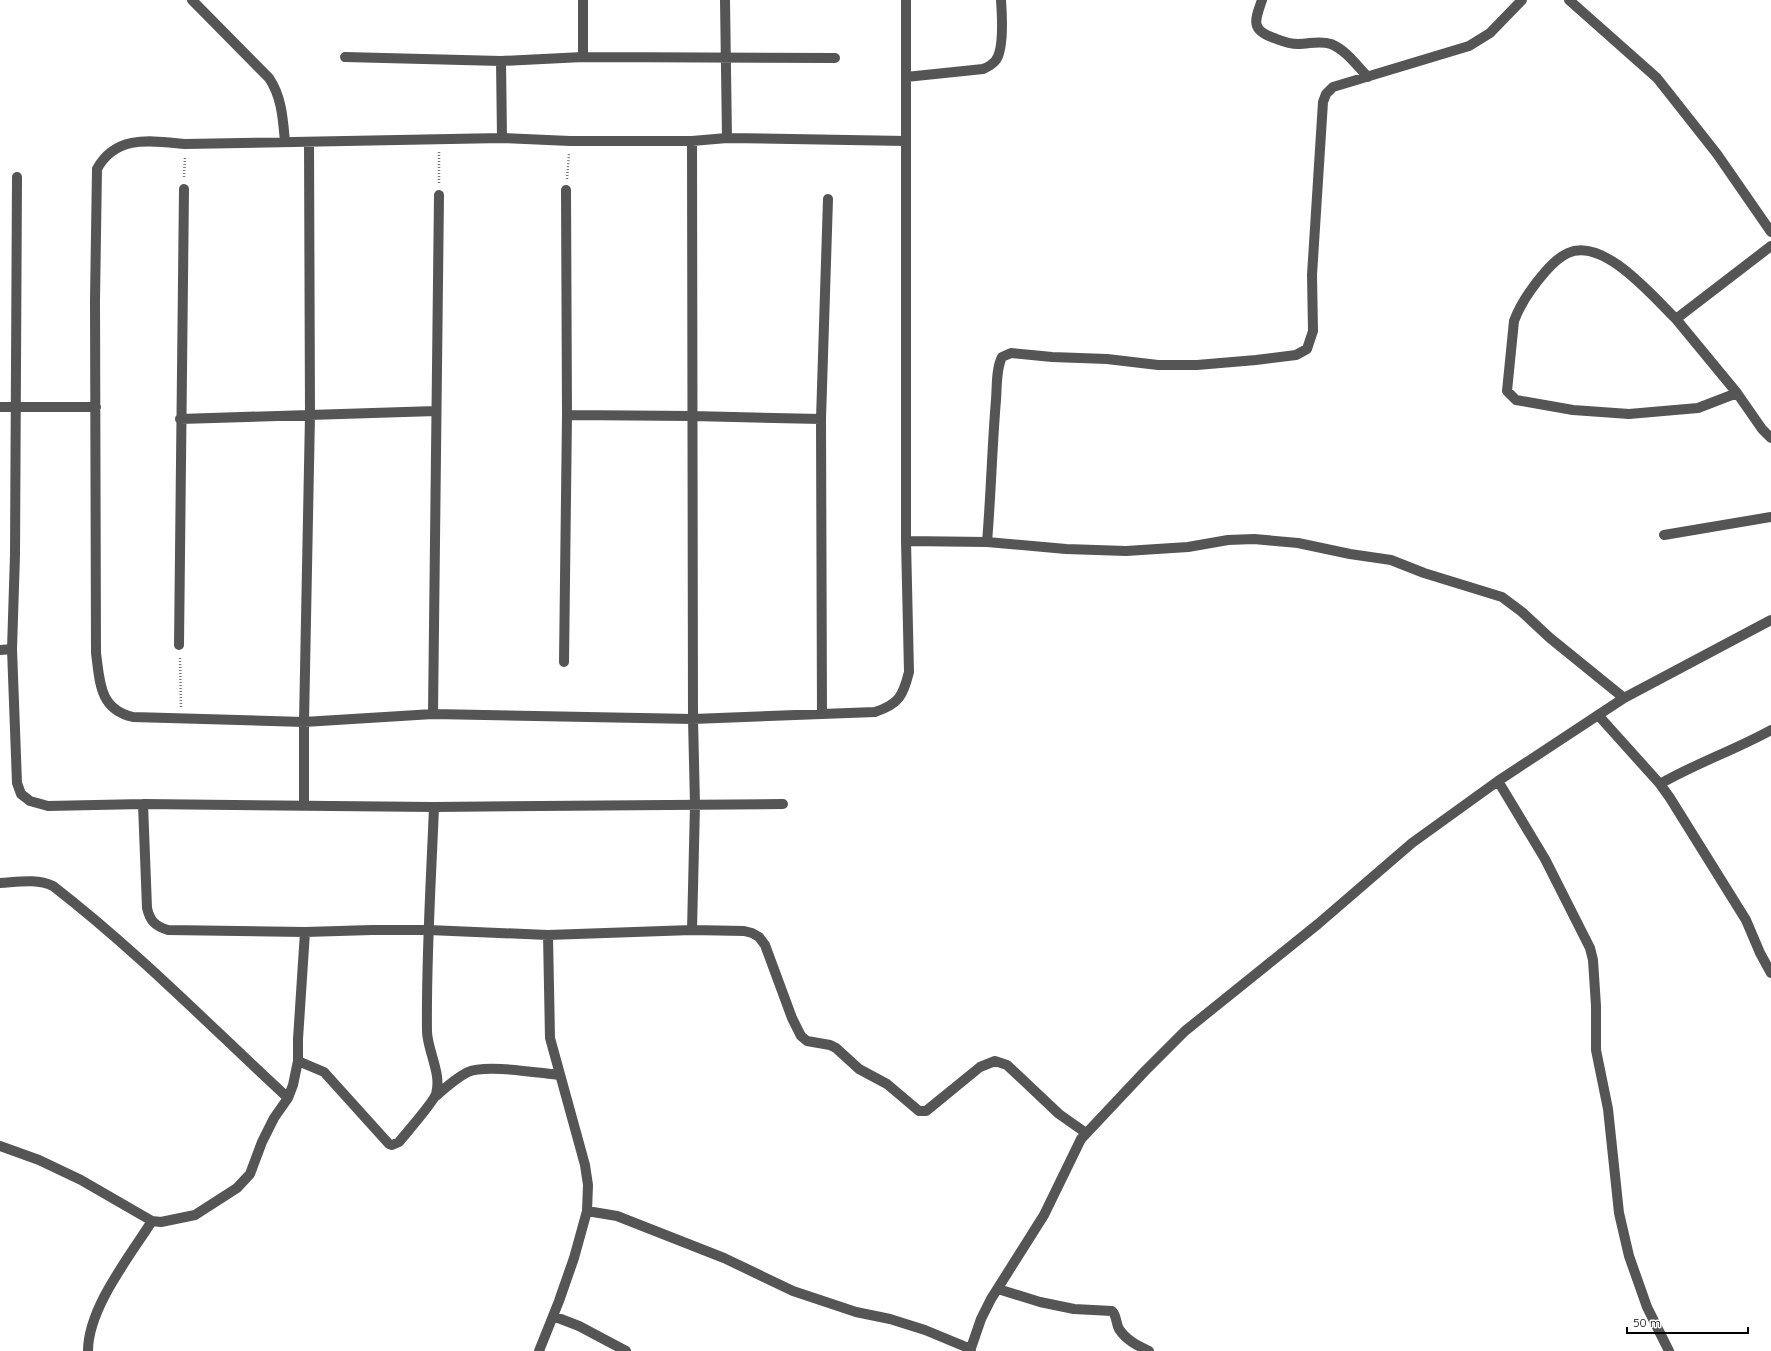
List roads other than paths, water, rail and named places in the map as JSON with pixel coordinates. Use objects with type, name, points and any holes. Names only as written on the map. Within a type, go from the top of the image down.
[{"type":"street","points":[[192,0],[269,78],[275,86],[281,109],[286,142]]},
{"type":"street","points":[[583,0],[583,57]]},
{"type":"street","points":[[725,0],[727,138]]},
{"type":"street","points":[[906,0],[906,76],[906,141],[906,541],[909,672],[905,688],[898,701],[887,708],[875,712],[693,719],[433,714],[304,722],[133,717],[122,714],[113,708],[104,698],[100,685],[96,653],[97,169],[102,160],[109,154],[126,144],[140,140],[185,144],[502,138],[570,141],[692,141],[727,138],[906,141]]},
{"type":"street","points":[[906,76],[983,69],[991,66],[999,54],[1002,17],[1001,0]]},
{"type":"street","points":[[1262,0],[1256,17],[1256,23],[1264,35],[1290,43],[1324,42],[1333,45],[1342,51],[1368,77]]},
{"type":"street","points":[[987,542],[991,505],[992,448],[1000,360],[1005,355],[1011,353],[1052,357],[1107,359],[1158,365],[1197,365],[1289,356],[1303,352],[1307,349],[1312,331],[1312,275],[1323,102],[1326,94],[1333,87],[1474,44],[1490,33],[1522,0]]},
{"type":"street","points":[[1568,0],[1657,78],[1717,154],[1771,232]]},
{"type":"street","points":[[345,56],[501,61],[583,57],[835,58]]},
{"type":"street","points":[[501,61],[502,138]]},
{"type":"street","points":[[692,141],[693,719],[695,805],[692,930]]},
{"type":"street","points":[[304,804],[304,722],[310,415],[309,142]]},
{"type":"street","points":[[17,177],[16,555],[12,649],[17,783],[21,794],[30,802],[48,806],[143,804],[304,804],[434,807],[783,804]]},
{"type":"street","points":[[179,645],[180,419],[184,189]]},
{"type":"street","points":[[564,662],[566,190]]},
{"type":"street","points":[[433,714],[439,195]]},
{"type":"street","points":[[822,713],[821,419],[828,199]]},
{"type":"street","points":[[1676,319],[1771,246]]},
{"type":"street","points":[[1737,393],[1698,408],[1628,414],[1566,409],[1516,400],[1507,391],[1514,321],[1525,297],[1558,258],[1570,252],[1586,250],[1599,253],[1626,271],[1676,319],[1737,393],[1762,429],[1771,438]]},
{"type":"street","points":[[0,407],[96,407]]},
{"type":"street","points":[[180,419],[436,411]]},
{"type":"street","points":[[566,415],[821,419]]},
{"type":"street","points":[[1664,535],[1771,517]]},
{"type":"street","points":[[906,541],[987,542],[1066,549],[1126,551],[1188,547],[1228,540],[1254,539],[1298,543],[1350,554],[1391,560],[1424,573],[1502,596],[1550,638],[1624,698]]},
{"type":"street","points":[[587,1211],[617,1216],[724,1258],[793,1291],[856,1312],[904,1323],[970,1350],[981,1319],[1044,1215],[1079,1144],[1086,1133],[1185,1031],[1318,924],[1412,843],[1498,781],[1624,698],[1771,620]]},
{"type":"street","points":[[0,650],[12,649]]},
{"type":"street","points":[[1598,715],[1660,784],[1746,920],[1760,953],[1771,973]]},
{"type":"street","points":[[1660,784],[1682,771],[1755,739],[1771,730]]},
{"type":"street","points":[[1498,781],[1545,859],[1590,948],[1593,960],[1596,1006],[1596,1050],[1608,1109],[1619,1213],[1629,1256],[1647,1307],[1669,1351]]},
{"type":"street","points":[[143,804],[148,908],[151,919],[155,924],[168,930],[305,932],[429,930],[548,935],[692,930],[744,931],[759,937],[765,945],[792,1018],[801,1036],[807,1041],[830,1045],[836,1048],[859,1068],[887,1084],[919,1111],[926,1110],[931,1107],[980,1067],[995,1061],[1007,1065],[1060,1114],[1086,1133]]},
{"type":"street","points":[[434,807],[429,930],[427,1034],[437,1080],[436,1096]]},
{"type":"street","points":[[0,883],[31,881],[45,882],[53,886],[126,947],[184,999],[288,1098]]},
{"type":"street","points":[[0,1146],[39,1160],[81,1180],[152,1221],[161,1222],[195,1215],[210,1207],[244,1182],[250,1174],[262,1142],[274,1118],[288,1098],[293,1085],[298,1061],[305,932]]},
{"type":"street","points":[[539,1351],[574,1258],[587,1211],[588,1185],[585,1165],[550,1038],[548,1015],[548,935]]},
{"type":"street","points":[[298,1061],[324,1072],[355,1108],[389,1144],[392,1145],[399,1142],[436,1096],[451,1083],[469,1072],[484,1068],[560,1075]]},
{"type":"street","points":[[88,1351],[90,1334],[102,1300],[152,1221]]},
{"type":"street","points":[[998,1289],[1040,1302],[1074,1309],[1112,1311],[1115,1314],[1119,1329],[1134,1344],[1149,1351]]},
{"type":"street","points":[[553,1316],[579,1326],[626,1351]]}]
